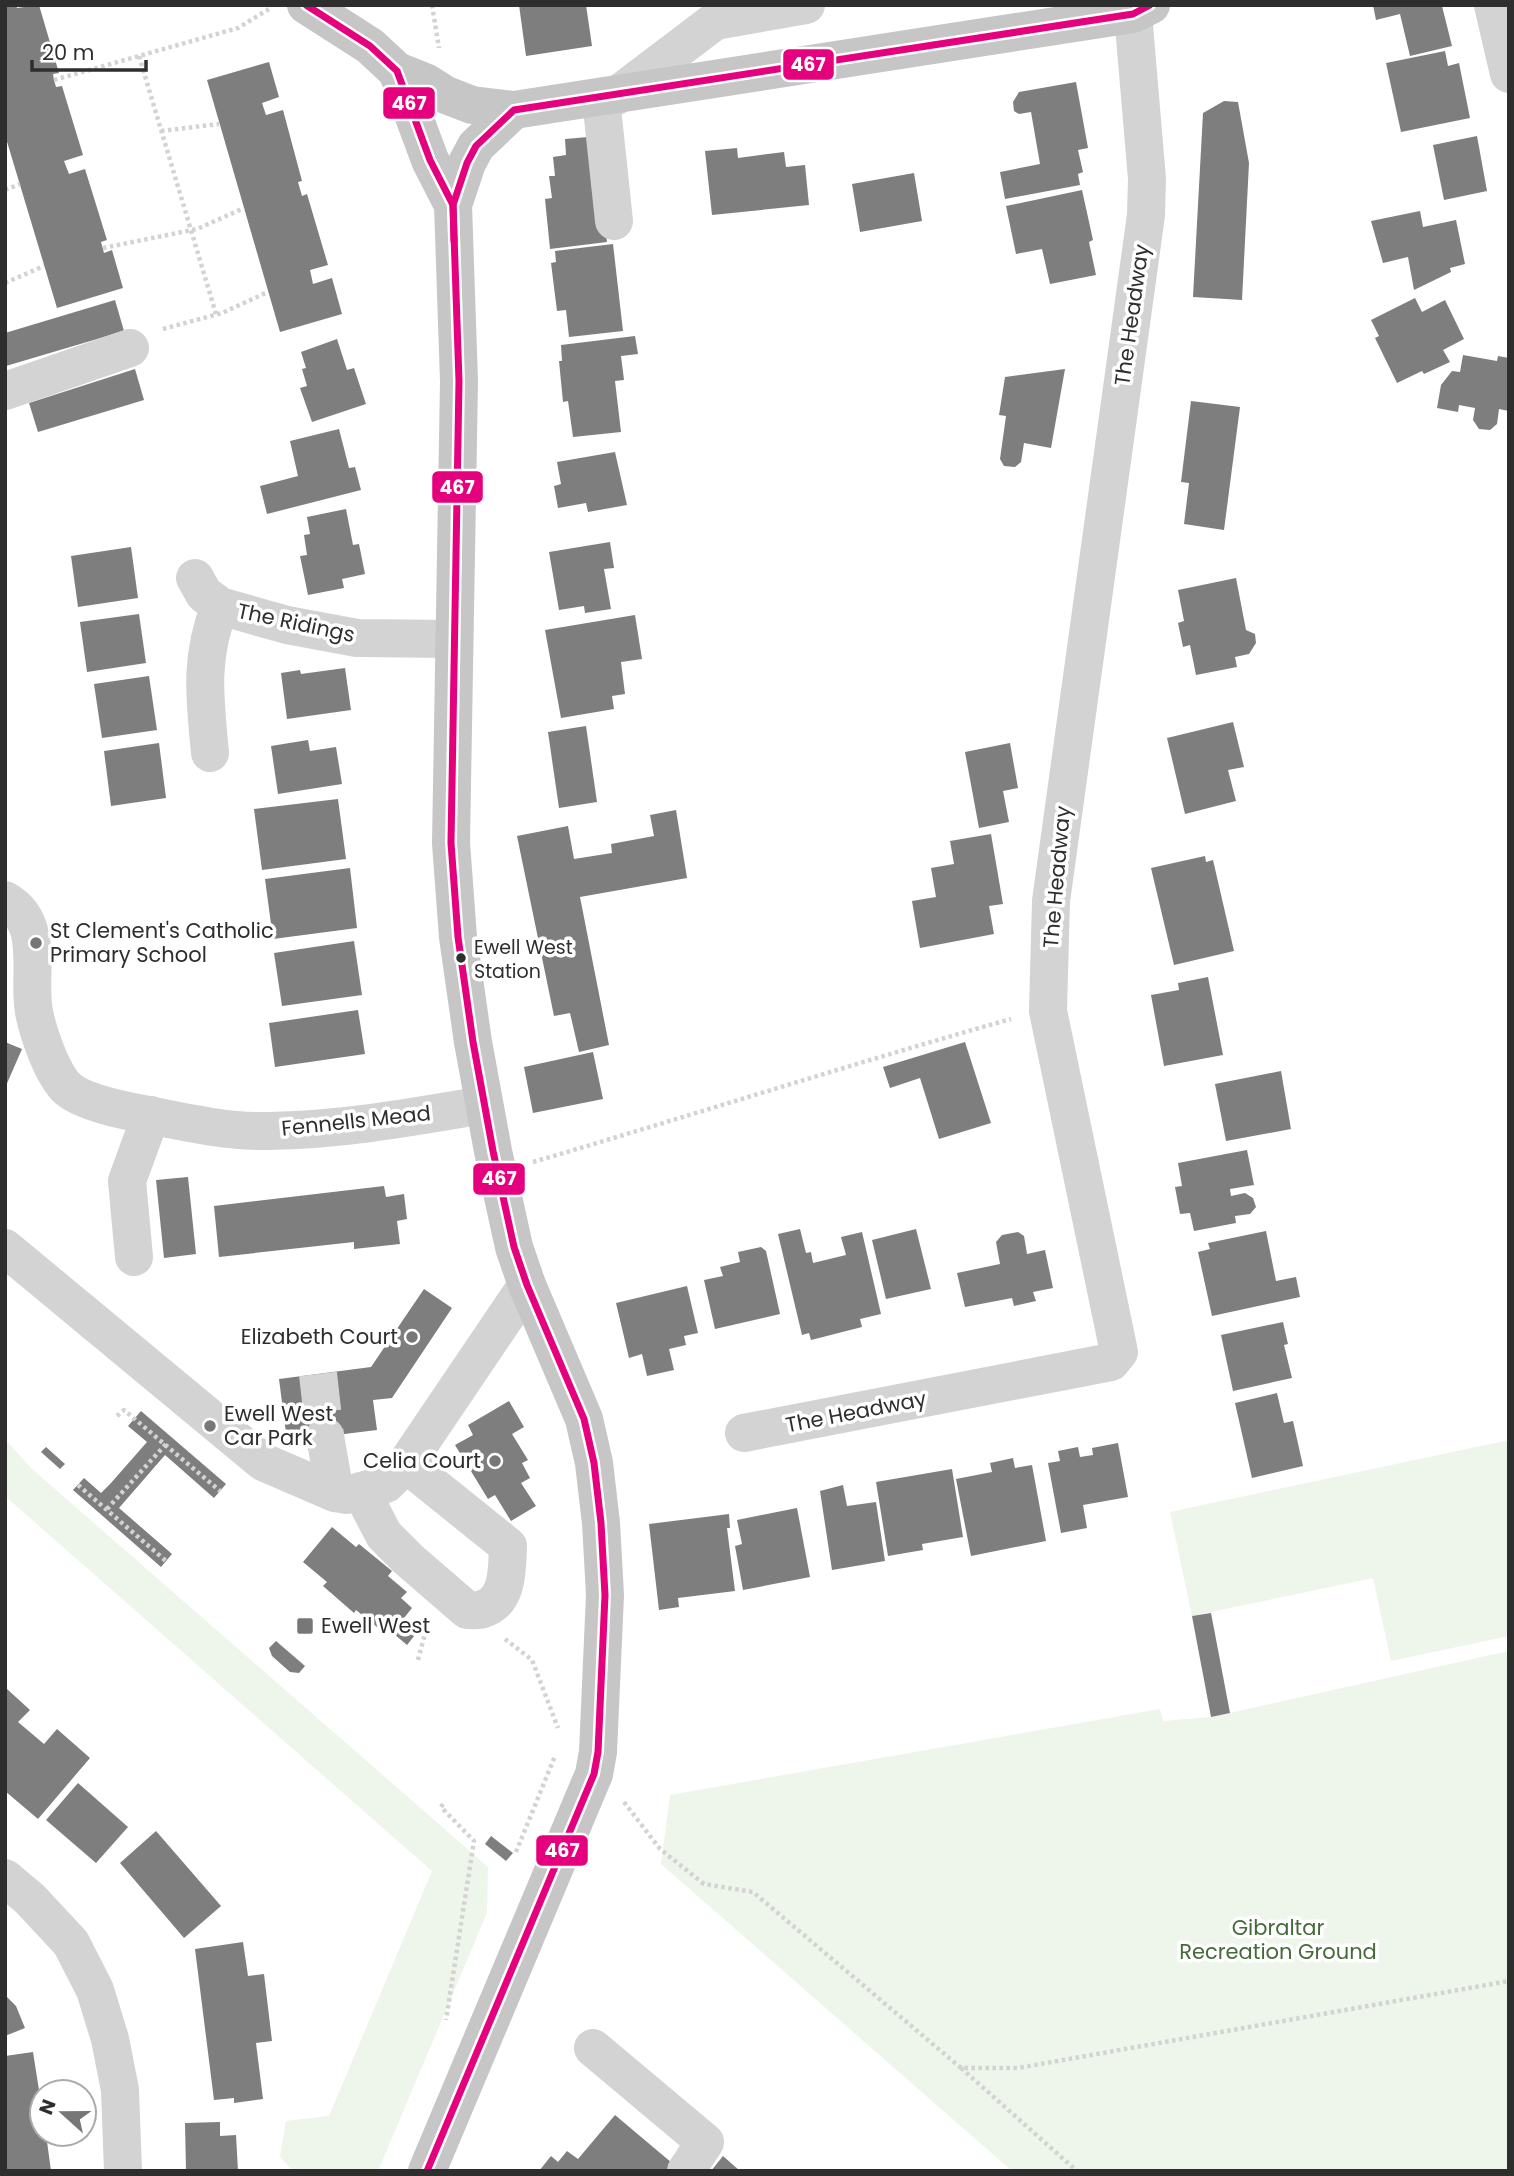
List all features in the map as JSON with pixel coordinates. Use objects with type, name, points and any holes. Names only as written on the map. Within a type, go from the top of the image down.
[{"type":"main road","points":[[306,5],[370,46],[397,71],[427,83],[456,100],[472,105],[514,110],[1142,10]]},
{"type":"main road","points":[[397,71],[430,160],[453,205]]},
{"type":"main road","points":[[427,2171],[521,1945],[606,1784],[598,1752],[605,1595],[594,1463],[583,1419],[514,1247],[484,1105],[458,937],[452,856],[453,639],[459,381],[453,205],[467,163],[476,146],[514,110]]},
{"type":"street","points":[[614,221],[608,97],[715,21],[806,5]]},
{"type":"street","points":[[1493,5],[1509,74]]},
{"type":"street","name":"The Headway","points":[[744,1433],[1111,1362],[1119,1352],[1048,1011],[1051,901],[1146,215],[1142,10]]},
{"type":"street","points":[[5,391],[130,348]]},
{"type":"street","name":"The Ridings","points":[[210,753],[204,678],[210,630],[207,592],[287,625],[345,636],[453,639]]},
{"type":"street","name":"Fennells Mead","points":[[5,901],[12,904],[28,923],[34,960],[18,990],[37,1027],[50,1061],[68,1088],[103,1106],[204,1126],[266,1131],[346,1127],[484,1105]]},
{"type":"street","points":[[134,1257],[127,1181],[151,1115]]},
{"type":"street","points":[[5,1248],[263,1462],[348,1492],[386,1484],[406,1464],[527,1285]]},
{"type":"street","points":[[326,1436],[348,1492],[384,1535],[467,1610],[484,1609],[496,1600],[507,1579],[508,1546],[406,1464]]},
{"type":"street","points":[[5,1878],[30,1899],[71,1943],[95,1990],[110,2039],[120,2090],[124,2171]]},
{"type":"street","points":[[593,2048],[705,2142],[686,2171]]},
{"type":"path","points":[[54,80],[238,28],[276,5]]},
{"type":"path","points":[[139,56],[216,314]]},
{"type":"path","points":[[161,131],[219,124]]},
{"type":"path","points":[[5,190],[20,184]]},
{"type":"path","points":[[103,248],[191,230],[244,208]]},
{"type":"path","points":[[5,283],[44,266]]},
{"type":"path","points":[[130,348],[142,335],[216,314],[268,292]]},
{"type":"path","points":[[493,1151],[527,1142],[533,1162],[902,1049],[1023,1015],[1048,1011]]},
{"type":"path","points":[[117,1416],[124,1410],[220,1491]]},
{"type":"path","points":[[107,1509],[166,1444]]},
{"type":"path","points":[[78,1485],[166,1561]]},
{"type":"path","points":[[467,1610],[532,1660],[562,1737]]},
{"type":"path","points":[[606,1784],[660,1849],[704,1884],[753,1892],[961,2068],[1077,2171]]},
{"type":"path","points":[[443,1804],[440,1807],[474,1840],[445,2028]]},
{"type":"path","points":[[961,2068],[1018,2068],[1509,1981]]},
{"type":"green space","points":[[5,1439],[31,1468],[488,1867],[487,1913],[378,2171],[293,2171],[280,2157],[286,2121],[329,2116],[432,1871],[5,1496]]},
{"type":"green space","points":[[1509,1440],[1509,1636],[1391,1661],[1373,1578],[1192,1616],[1170,1512]]},
{"type":"green space","name":"Gibraltar Recreation Ground","points":[[1509,1651],[1509,2171],[1012,2171],[661,1864],[670,1795],[1160,1709],[1163,1721],[1211,1717]]},
{"type":"building","points":[[5,5],[16,5],[17,8],[39,5],[59,73],[53,74],[56,87],[62,86],[83,155],[64,161],[69,174],[85,169],[107,240],[101,242],[104,253],[112,250],[123,288],[57,308],[5,135]]},
{"type":"building","points":[[519,5],[586,5],[592,46],[526,56]]},
{"type":"building","points":[[1373,5],[1442,6],[1452,46],[1410,56],[1400,14],[1376,20]]},
{"type":"building","points":[[1445,51],[1448,66],[1459,63],[1470,118],[1401,132],[1386,63]]},
{"type":"building","points":[[269,62],[279,97],[262,103],[266,115],[283,110],[302,181],[298,182],[302,196],[307,194],[328,265],[310,270],[313,284],[332,278],[342,314],[280,332],[207,80]]},
{"type":"building","points":[[1076,82],[1088,148],[1078,150],[1083,172],[1078,174],[1080,185],[1005,199],[1000,172],[1040,164],[1031,112],[1019,114],[1014,111],[1013,102],[1019,92]]},
{"type":"building","points":[[1224,101],[1238,102],[1249,163],[1242,300],[1193,297],[1203,113]]},
{"type":"building","points":[[1477,136],[1487,191],[1444,200],[1433,145]]},
{"type":"building","points":[[588,137],[601,188],[607,242],[550,249],[545,199],[552,198],[549,176],[555,176],[553,157],[566,155],[565,139]]},
{"type":"building","points":[[737,148],[738,158],[784,152],[786,167],[805,165],[809,205],[712,215],[705,151]]},
{"type":"building","points":[[914,173],[922,221],[860,232],[852,184]]},
{"type":"building","points":[[1082,190],[1093,240],[1089,242],[1096,275],[1050,284],[1042,249],[1016,254],[1006,206]]},
{"type":"building","points":[[1420,211],[1423,227],[1456,220],[1465,264],[1450,268],[1451,272],[1414,290],[1408,257],[1383,263],[1371,221]]},
{"type":"building","points":[[613,244],[623,331],[569,337],[566,310],[557,311],[551,263],[556,262],[555,251]]},
{"type":"building","points":[[1415,298],[1422,312],[1445,300],[1464,339],[1443,350],[1450,362],[1397,383],[1375,338],[1379,336],[1371,320]]},
{"type":"building","points":[[115,300],[124,331],[6,366],[5,333]]},
{"type":"building","points":[[635,336],[638,354],[621,356],[624,380],[615,381],[621,432],[573,437],[568,401],[563,402],[559,361],[562,361],[561,345]]},
{"type":"building","points":[[337,339],[347,370],[354,368],[366,404],[312,422],[300,388],[307,386],[302,369],[306,368],[301,352]]},
{"type":"building","points":[[1463,355],[1497,361],[1498,356],[1509,358],[1509,411],[1499,409],[1497,424],[1490,430],[1479,429],[1473,420],[1475,408],[1459,405],[1458,412],[1437,408],[1441,385],[1452,371],[1460,372]]},
{"type":"building","points":[[135,369],[144,400],[38,432],[29,403]]},
{"type":"building","points":[[1065,369],[1051,448],[1024,443],[1021,462],[1015,467],[1004,466],[1000,459],[1006,416],[999,415],[1005,377]]},
{"type":"building","points":[[1191,401],[1240,407],[1224,530],[1184,524],[1189,483],[1181,482]]},
{"type":"building","points":[[339,429],[349,468],[355,467],[361,490],[267,514],[260,486],[298,476],[290,441]]},
{"type":"building","points":[[615,452],[627,505],[588,512],[586,503],[558,508],[554,486],[561,484],[557,462]]},
{"type":"building","points":[[346,509],[353,545],[359,544],[365,574],[342,579],[344,588],[308,595],[300,556],[307,555],[304,535],[310,534],[307,517]]},
{"type":"building","points":[[610,542],[614,568],[604,569],[611,609],[585,613],[584,606],[559,610],[549,552]]},
{"type":"building","points":[[131,547],[138,598],[78,607],[71,556]]},
{"type":"building","points":[[1236,578],[1246,630],[1255,634],[1256,643],[1249,654],[1235,657],[1237,667],[1196,675],[1190,645],[1183,647],[1178,623],[1184,621],[1178,590]]},
{"type":"building","points":[[139,614],[146,663],[87,672],[80,622]]},
{"type":"building","points":[[635,615],[642,659],[621,662],[625,694],[612,696],[614,709],[561,718],[545,630]]},
{"type":"building","points":[[345,668],[351,710],[287,719],[281,673],[300,670],[301,674]]},
{"type":"building","points":[[149,676],[157,730],[102,738],[94,684]]},
{"type":"building","points":[[1233,722],[1244,767],[1228,770],[1236,801],[1185,814],[1167,738]]},
{"type":"building","points":[[586,726],[597,802],[559,808],[548,732]]},
{"type":"building","points":[[308,740],[310,751],[336,747],[342,784],[278,794],[271,746]]},
{"type":"building","points":[[159,743],[166,798],[111,806],[104,751]]},
{"type":"building","points":[[1010,743],[1018,788],[1003,791],[1009,822],[979,828],[965,752]]},
{"type":"building","points":[[338,799],[346,859],[262,870],[254,809]]},
{"type":"building","points":[[676,810],[687,878],[580,897],[609,1045],[579,1052],[570,1013],[554,1016],[517,836],[568,826],[574,859],[612,853],[611,844],[654,836],[650,815]]},
{"type":"building","points":[[991,834],[1003,904],[989,906],[994,934],[920,948],[912,901],[936,897],[931,868],[954,864],[950,841]]},
{"type":"building","points":[[1205,856],[1206,862],[1213,860],[1234,951],[1174,965],[1151,868]]},
{"type":"building","points":[[350,868],[357,928],[273,939],[265,879]]},
{"type":"building","points":[[354,941],[362,995],[282,1006],[274,953]]},
{"type":"building","points":[[1208,977],[1223,1055],[1164,1066],[1151,995],[1179,990],[1178,983]]},
{"type":"building","points":[[358,1010],[365,1054],[275,1067],[269,1023]]},
{"type":"building","points":[[5,1042],[22,1049],[5,1088]]},
{"type":"building","points":[[965,1042],[991,1123],[939,1139],[920,1078],[890,1088],[883,1067]]},
{"type":"building","points":[[593,1052],[603,1099],[533,1113],[524,1067]]},
{"type":"building","points":[[1281,1071],[1291,1129],[1226,1141],[1215,1084]]},
{"type":"building","points":[[1247,1150],[1254,1185],[1230,1189],[1231,1196],[1245,1193],[1253,1198],[1256,1207],[1250,1214],[1235,1216],[1236,1223],[1194,1231],[1190,1213],[1180,1214],[1175,1187],[1182,1186],[1178,1163]]},
{"type":"building","points":[[188,1177],[196,1254],[164,1258],[156,1180]]},
{"type":"building","points":[[384,1186],[386,1197],[404,1194],[407,1219],[397,1221],[400,1244],[354,1249],[354,1242],[219,1257],[214,1206]]},
{"type":"building","points":[[800,1229],[806,1253],[811,1252],[813,1263],[846,1255],[841,1237],[862,1232],[881,1314],[860,1319],[862,1327],[811,1340],[809,1333],[802,1335],[778,1234]]},
{"type":"building","points":[[916,1229],[931,1289],[886,1299],[872,1240]]},
{"type":"building","points":[[1266,1231],[1276,1281],[1296,1277],[1300,1297],[1212,1316],[1198,1252],[1210,1249],[1208,1243]]},
{"type":"building","points":[[1018,1232],[1024,1236],[1027,1254],[1045,1250],[1053,1288],[1033,1292],[1036,1301],[1014,1306],[1012,1298],[965,1307],[957,1273],[1000,1264],[996,1242],[1002,1235]]},
{"type":"building","points":[[761,1247],[766,1251],[780,1314],[715,1329],[704,1280],[723,1276],[720,1267],[740,1262],[738,1252]]},
{"type":"building","points":[[687,1286],[698,1333],[684,1336],[686,1345],[669,1349],[674,1370],[647,1376],[642,1354],[629,1358],[616,1303]]},
{"type":"building","name":"Elizabeth Court","points":[[424,1289],[452,1308],[392,1398],[373,1400],[377,1430],[287,1441],[279,1379],[371,1367]]},
{"type":"building","points":[[1283,1322],[1288,1344],[1284,1345],[1292,1378],[1233,1391],[1221,1335]]},
{"type":"building","points":[[1277,1393],[1284,1423],[1293,1421],[1303,1466],[1252,1478],[1235,1403]]},
{"type":"building","name":"Celia Court","points":[[509,1401],[524,1427],[512,1434],[528,1460],[522,1463],[530,1478],[521,1483],[536,1506],[511,1521],[495,1495],[488,1499],[455,1445],[473,1435],[468,1425]]},
{"type":"building","points":[[141,1411],[226,1484],[214,1498],[165,1455],[119,1508],[172,1554],[161,1567],[73,1490],[84,1478],[101,1493],[147,1442],[128,1426]]},
{"type":"building","points":[[1118,1443],[1128,1497],[1083,1505],[1087,1528],[1061,1533],[1048,1463],[1060,1461],[1058,1451],[1078,1447],[1080,1457],[1093,1455],[1092,1448]]},
{"type":"building","points":[[46,1447],[65,1464],[60,1469],[41,1452]]},
{"type":"building","points":[[1013,1458],[1015,1468],[1032,1465],[1046,1541],[971,1556],[956,1479],[992,1472],[990,1463]]},
{"type":"building","points":[[952,1469],[963,1537],[922,1544],[923,1550],[888,1556],[876,1482]]},
{"type":"building","points":[[843,1485],[847,1506],[876,1502],[885,1561],[832,1570],[820,1491]]},
{"type":"building","points":[[797,1508],[810,1577],[743,1590],[735,1546],[742,1544],[737,1520]]},
{"type":"building","points":[[729,1514],[730,1528],[727,1528],[735,1591],[678,1598],[679,1607],[659,1610],[649,1524]]},
{"type":"building","points":[[332,1527],[356,1547],[359,1544],[392,1571],[388,1576],[407,1592],[401,1598],[412,1608],[404,1618],[419,1630],[407,1645],[381,1623],[377,1627],[356,1610],[354,1613],[323,1586],[327,1582],[303,1562]]},
{"type":"building","points":[[1211,1613],[1230,1713],[1211,1717],[1192,1616]]},
{"type":"building","points":[[276,1641],[305,1666],[299,1673],[290,1672],[272,1656],[269,1648]]},
{"type":"building","points":[[7,1689],[30,1710],[18,1722],[44,1744],[57,1729],[90,1758],[38,1819],[5,1791]]},
{"type":"building","points":[[78,1783],[128,1827],[96,1863],[46,1820]]},
{"type":"building","points":[[156,1831],[221,1906],[184,1938],[120,1863]]},
{"type":"building","points":[[491,1836],[513,1853],[506,1861],[485,1844]]},
{"type":"building","points":[[243,1942],[248,1976],[264,1974],[272,2041],[256,2043],[263,2099],[234,2103],[234,2098],[214,2100],[195,1949]]},
{"type":"building","points":[[5,1995],[16,2006],[25,2028],[5,2036]]},
{"type":"building","points":[[33,2052],[37,2078],[28,2078],[28,2148],[48,2148],[51,2171],[5,2171],[5,2056]]},
{"type":"building","points":[[615,2115],[672,2163],[666,2171],[539,2171],[551,2156],[558,2162],[567,2151],[578,2159]]},
{"type":"building","points":[[220,2122],[220,2136],[236,2135],[238,2171],[186,2171],[185,2123]]},
{"type":"building","points":[[723,2156],[740,2171],[711,2171]]},
{"type":"tunnel","points":[[318,1374],[325,1436]]},
{"type":"transit line","name":"467","points":[[306,5],[370,46],[397,71],[430,160],[453,205],[454,241]]},
{"type":"transit line","name":"467","points":[[427,2171],[594,1774],[598,1752],[605,1595],[594,1463],[584,1419],[527,1285],[514,1247],[473,1042],[458,937],[451,843],[459,381],[453,205],[467,163],[476,146],[514,110],[1133,14],[1150,5]]},
{"type":"place","name":"St Clement's Catholic Primary School","points":[[36,943]]},
{"type":"place","name":"Ewell West Station","points":[[461,958]]},
{"type":"place","name":"Elizabeth Court","points":[[412,1337]]},
{"type":"place","name":"Ewell West Car Park","points":[[210,1426]]},
{"type":"place","name":"Celia Court","points":[[495,1461]]},
{"type":"place","name":"Ewell West","points":[[305,1626]]}]
